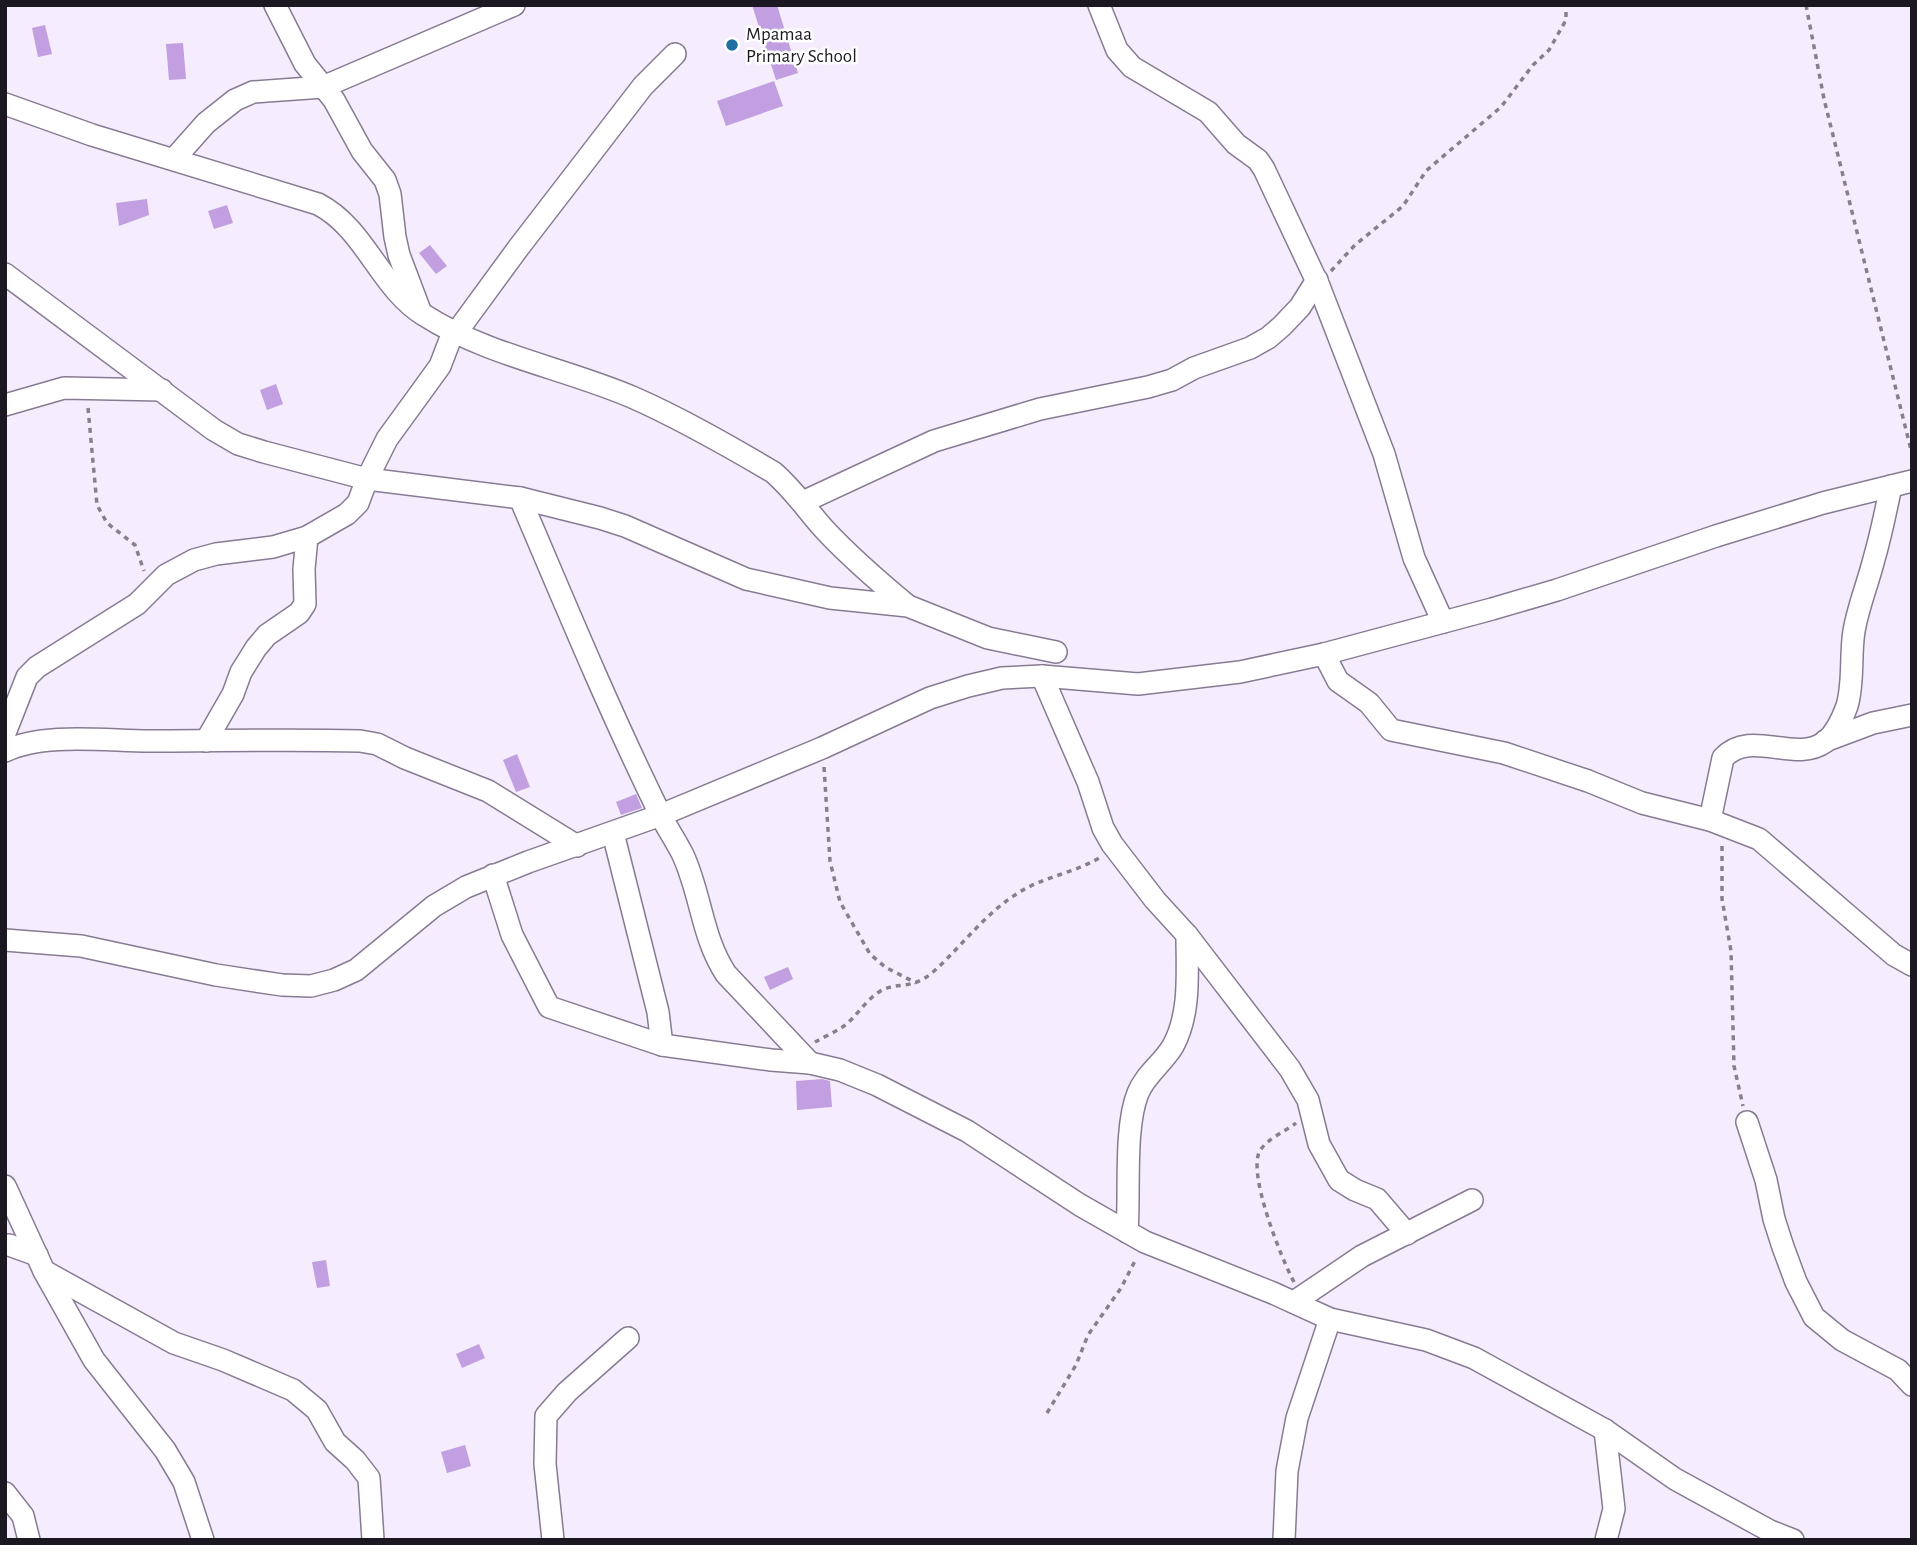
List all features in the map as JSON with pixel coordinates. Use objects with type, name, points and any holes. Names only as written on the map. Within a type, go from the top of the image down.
[{"type":"street","points":[[275,5],[305,65],[334,100],[362,151],[388,187],[399,255],[421,313]]},
{"type":"street","points":[[174,159],[206,123],[235,100],[253,92],[323,88],[514,5]]},
{"type":"street","points":[[1099,5],[1117,50],[1132,67],[1208,112],[1236,144],[1258,160],[1318,283],[1384,454],[1414,558],[1443,622]]},
{"type":"street","points":[[5,733],[27,677],[37,667],[137,604],[166,575],[194,560],[216,554],[273,547],[307,537],[347,513],[358,502],[387,439],[440,366],[454,333],[643,86],[675,54]]},
{"type":"street","points":[[5,104],[92,135],[318,204],[330,210],[356,237],[396,289],[421,313],[454,333],[632,397],[773,472],[873,578],[908,606]]},
{"type":"street","points":[[5,274],[214,430],[238,444],[367,479],[520,499],[625,526],[746,579],[830,598],[908,606],[988,638],[1056,652]]},
{"type":"street","points":[[803,502],[934,441],[1040,409],[1160,383],[1250,348],[1282,326],[1318,283]]},
{"type":"street","points":[[5,405],[64,388],[162,390]]},
{"type":"street","points":[[5,940],[81,946],[216,975],[282,985],[311,986],[356,970],[434,906],[466,887],[661,816],[942,694],[1002,678],[1042,676],[1138,684],[1240,672],[1324,654],[1557,590],[1823,503],[1901,484]]},
{"type":"street","points":[[1825,741],[1839,723],[1848,703],[1854,630],[1901,484]]},
{"type":"street","points":[[520,499],[602,689],[661,816],[694,879],[706,935],[716,961],[804,1057]]},
{"type":"street","points":[[205,741],[256,648],[267,635],[299,613],[305,604],[307,537]]},
{"type":"street","points":[[1324,654],[1338,681],[1369,703],[1391,730],[1504,753],[1588,781],[1642,803],[1717,823],[1759,839],[1894,955],[1912,965]]},
{"type":"street","points":[[1042,676],[1088,782],[1102,828],[1112,844],[1155,900],[1187,935],[1285,1062],[1308,1100],[1319,1143],[1339,1180],[1354,1190],[1377,1199],[1408,1234]]},
{"type":"street","points":[[1717,823],[1723,758],[1730,750],[1751,745],[1798,749],[1873,723],[1912,715]]},
{"type":"street","points":[[5,751],[32,744],[84,739],[347,740],[377,744],[488,791],[577,846]]},
{"type":"street","points":[[613,833],[658,1012],[662,1045]]},
{"type":"street","points":[[494,875],[512,935],[549,1007],[662,1045],[771,1060],[804,1057],[877,1085],[967,1131],[1080,1205],[1136,1237],[1297,1299],[1330,1319],[1446,1346],[1474,1358],[1605,1430],[1675,1479],[1770,1531],[1793,1540]]},
{"type":"street","points":[[1136,1237],[1132,1120],[1138,1093],[1172,1048],[1180,1032],[1185,1011],[1187,935]]},
{"type":"street","points":[[1747,1122],[1766,1180],[1783,1247],[1796,1282],[1814,1317],[1842,1340],[1898,1370],[1912,1385]]},
{"type":"street","points":[[5,1186],[41,1263],[94,1360],[175,1465],[184,1482],[203,1540]]},
{"type":"street","points":[[1297,1299],[1362,1256],[1472,1200]]},
{"type":"street","points":[[5,1245],[41,1263],[174,1343],[223,1360],[293,1390],[317,1410],[335,1441],[369,1478],[373,1540]]},
{"type":"street","points":[[1284,1540],[1287,1471],[1297,1418],[1330,1319]]},
{"type":"street","points":[[553,1540],[545,1464],[546,1416],[567,1392],[628,1338]]},
{"type":"street","points":[[1605,1430],[1614,1509],[1606,1540]]},
{"type":"street","points":[[5,1493],[23,1517],[29,1540]]},
{"type":"path","points":[[1318,283],[1338,261],[1404,206],[1426,171],[1501,107],[1533,65],[1549,50],[1566,20],[1566,5]]},
{"type":"path","points":[[1806,5],[1824,99],[1912,454]]},
{"type":"path","points":[[85,389],[97,505],[107,523],[135,545],[150,592]]},
{"type":"path","points":[[822,748],[830,861],[840,902],[870,954],[886,967],[917,984]]},
{"type":"path","points":[[1717,823],[1722,899],[1731,951],[1734,1066],[1747,1122]]},
{"type":"path","points":[[804,1057],[843,1027],[878,993],[888,988],[917,984],[932,974],[999,906],[1041,880],[1084,867],[1101,857],[1112,844]]},
{"type":"path","points":[[1297,1299],[1257,1180],[1256,1161],[1261,1149],[1297,1123],[1310,1109]]},
{"type":"path","points":[[1047,1413],[1076,1365],[1088,1335],[1121,1288],[1136,1237]]},
{"type":"building","points":[[752,5],[777,5],[798,73],[776,80]]},
{"type":"building","points":[[45,25],[52,54],[38,57],[32,28]]},
{"type":"building","points":[[183,43],[186,79],[169,80],[166,44]]},
{"type":"building","points":[[774,81],[783,106],[726,126],[717,101]]},
{"type":"building","points":[[147,199],[149,215],[119,226],[116,203]]},
{"type":"building","points":[[227,205],[233,223],[214,229],[208,211]]},
{"type":"building","points":[[430,245],[447,266],[436,274],[419,253]]},
{"type":"building","points":[[276,384],[283,404],[267,410],[260,390]]},
{"type":"building","points":[[517,754],[530,787],[516,792],[503,760]]},
{"type":"building","points":[[636,794],[642,808],[621,815],[616,802]]},
{"type":"building","points":[[788,967],[793,979],[770,990],[764,977]]},
{"type":"building","points":[[796,1081],[830,1081],[832,1107],[797,1110]]},
{"type":"building","points":[[326,1260],[330,1286],[317,1288],[312,1262]]},
{"type":"building","points":[[479,1344],[485,1358],[462,1368],[456,1354]]},
{"type":"building","points":[[465,1445],[471,1466],[447,1473],[441,1452]]},
{"type":"place","name":"Mpamaa Primary School","points":[[732,45]]}]
